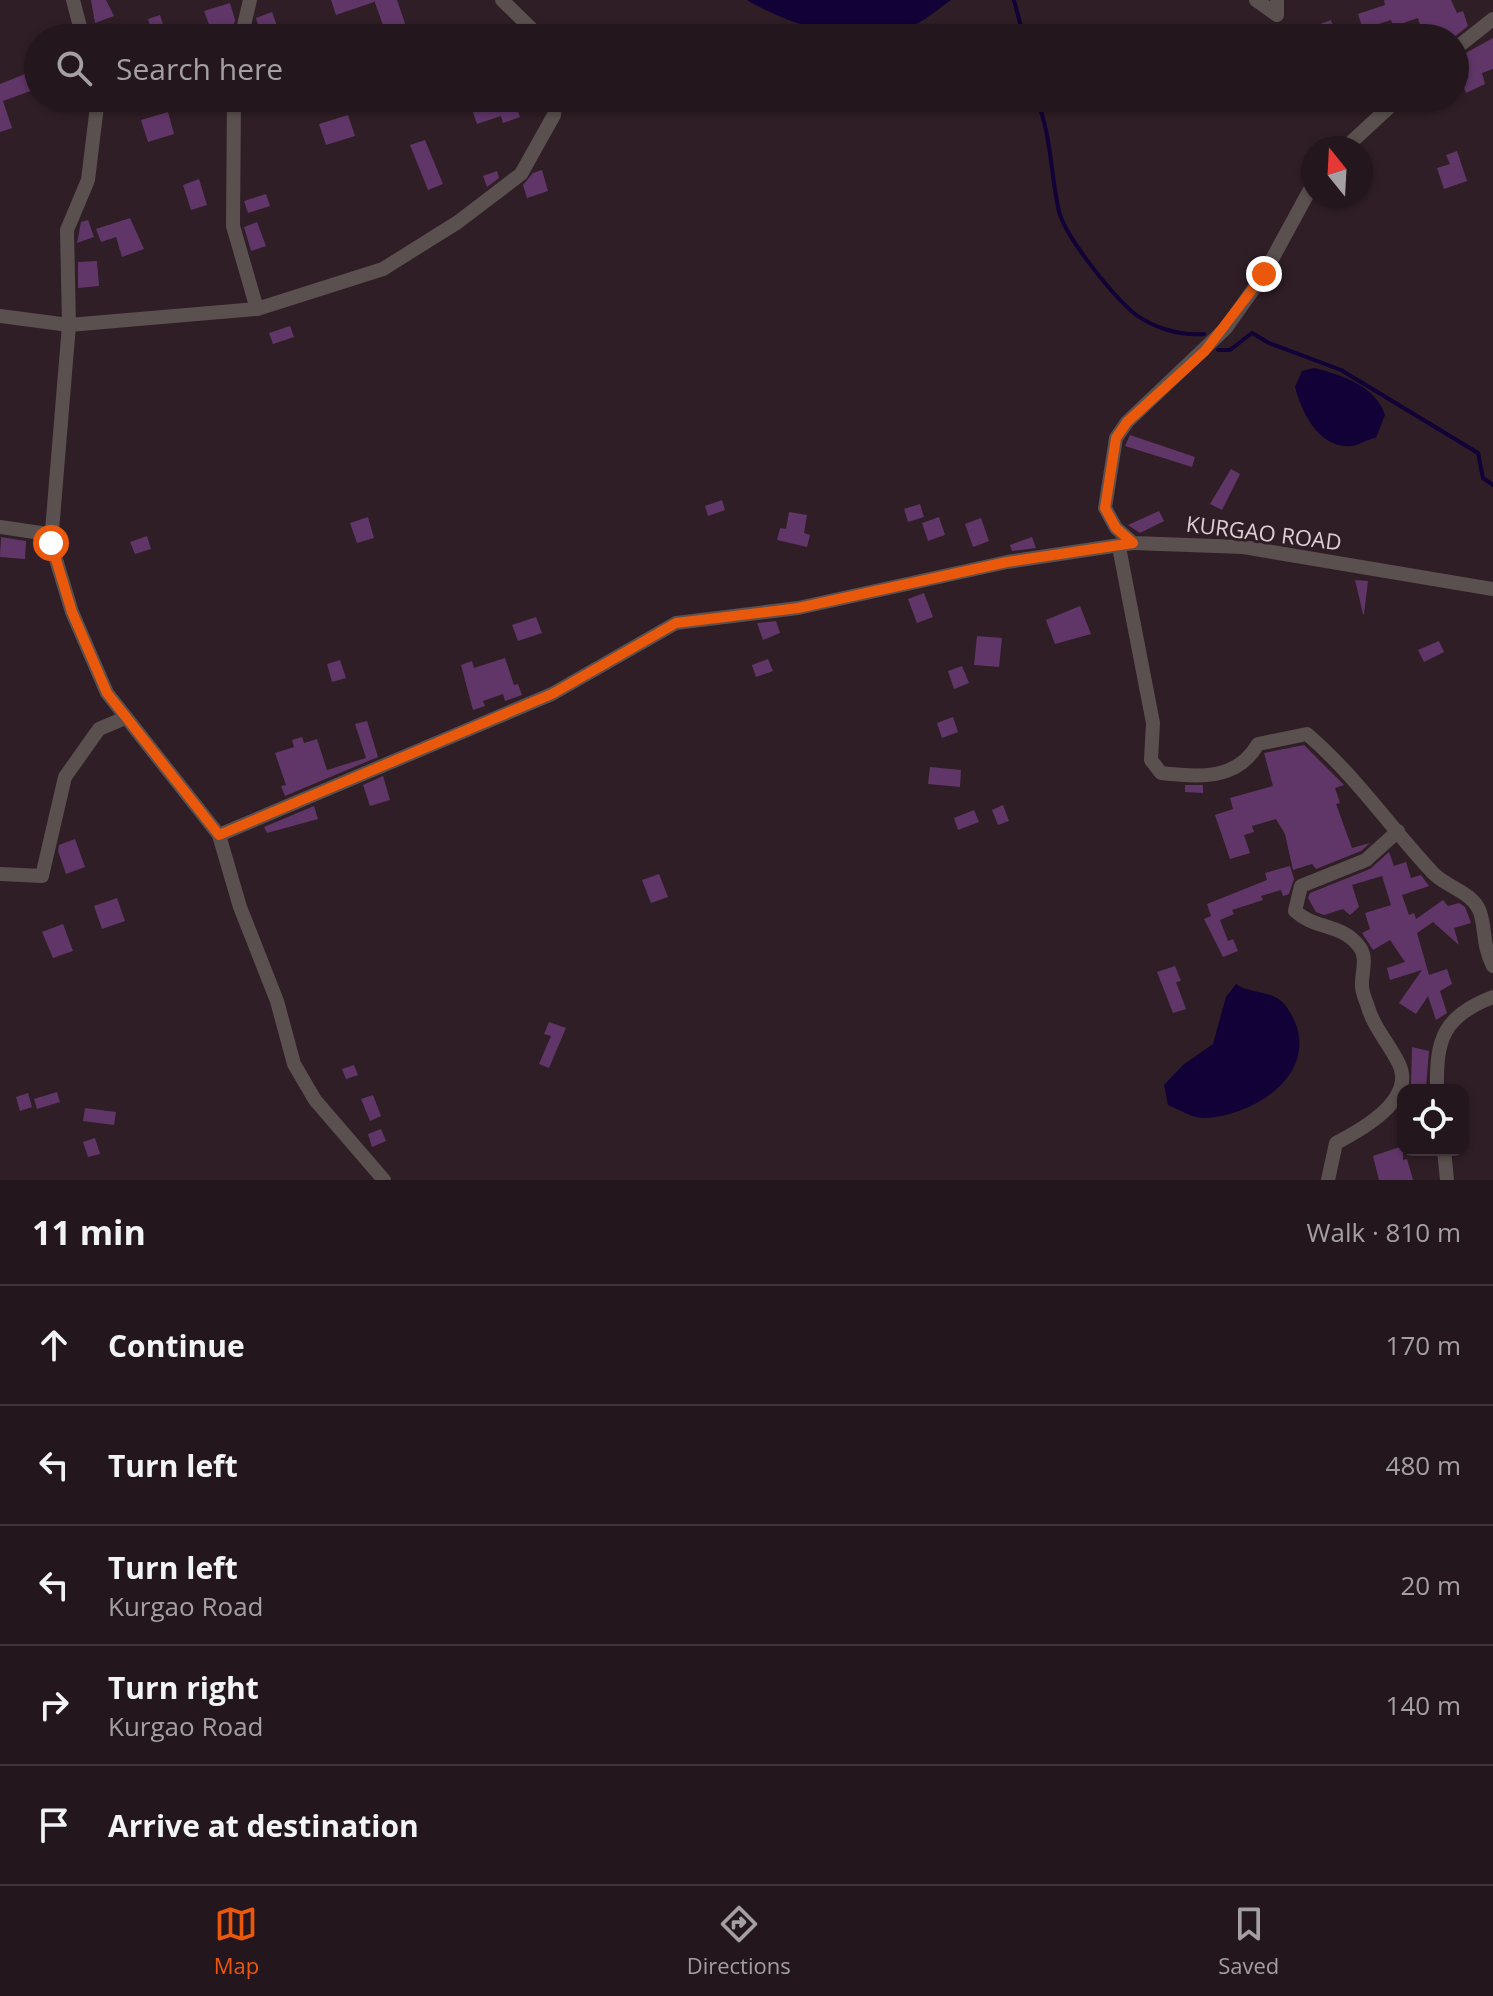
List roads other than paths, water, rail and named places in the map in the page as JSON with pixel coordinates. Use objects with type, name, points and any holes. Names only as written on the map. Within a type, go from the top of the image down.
[{"type":"street","points":[[73,0],[79,24]]},
{"type":"street","points":[[244,24],[250,0]]},
{"type":"street","points":[[502,0],[527,24]]},
{"type":"street","points":[[1256,0],[1277,15],[1277,0]]},
{"type":"street","points":[[1469,38],[1493,19]]},
{"type":"street","points":[[96,112],[88,180],[67,230],[69,325],[51,543],[68,601],[92,661],[125,718],[219,835],[240,907],[277,1001],[294,1064],[315,1100],[384,1180]]},
{"type":"street","points":[[234,112],[233,226],[257,309]]},
{"type":"street","points":[[0,316],[69,325],[257,309],[383,269],[458,222],[521,174],[554,112]]},
{"type":"street","points":[[1358,136],[1384,112]]},
{"type":"street","points":[[1301,206],[1264,274],[1233,320],[1205,351],[1127,422],[1116,438],[1105,508],[1126,545],[1153,723],[1151,760],[1161,773],[1216,775],[1248,762],[1258,744],[1307,734],[1353,777],[1435,876],[1466,895],[1480,911],[1483,941],[1493,966]]},
{"type":"street","points":[[0,527],[41,533],[51,543]]},
{"type":"street","name":"KURGAO ROAD","points":[[219,835],[552,694],[676,623],[798,608],[1007,562],[1126,545],[1243,547],[1493,589]]},
{"type":"street","points":[[0,874],[42,876],[65,777],[99,729],[125,718]]},
{"type":"street","points":[[1328,1180],[1336,1143],[1365,1127],[1389,1107],[1402,1082],[1400,1066],[1370,1017],[1362,986],[1365,967],[1360,947],[1337,927],[1306,921],[1295,911],[1301,886],[1366,860],[1398,831]]},
{"type":"street","points":[[1437,1084],[1436,1065],[1443,1031],[1466,1007],[1493,997]]},
{"type":"street","points":[[1445,1156],[1447,1180]]},
{"type":"waterway","points":[[1014,0],[1020,24]]},
{"type":"waterway","points":[[1041,112],[1059,211],[1080,251],[1103,281],[1135,314],[1168,330],[1204,334]]},
{"type":"waterway","points":[[1218,350],[1230,350],[1252,333],[1269,343],[1341,370],[1478,453],[1483,478],[1493,485]]}]
